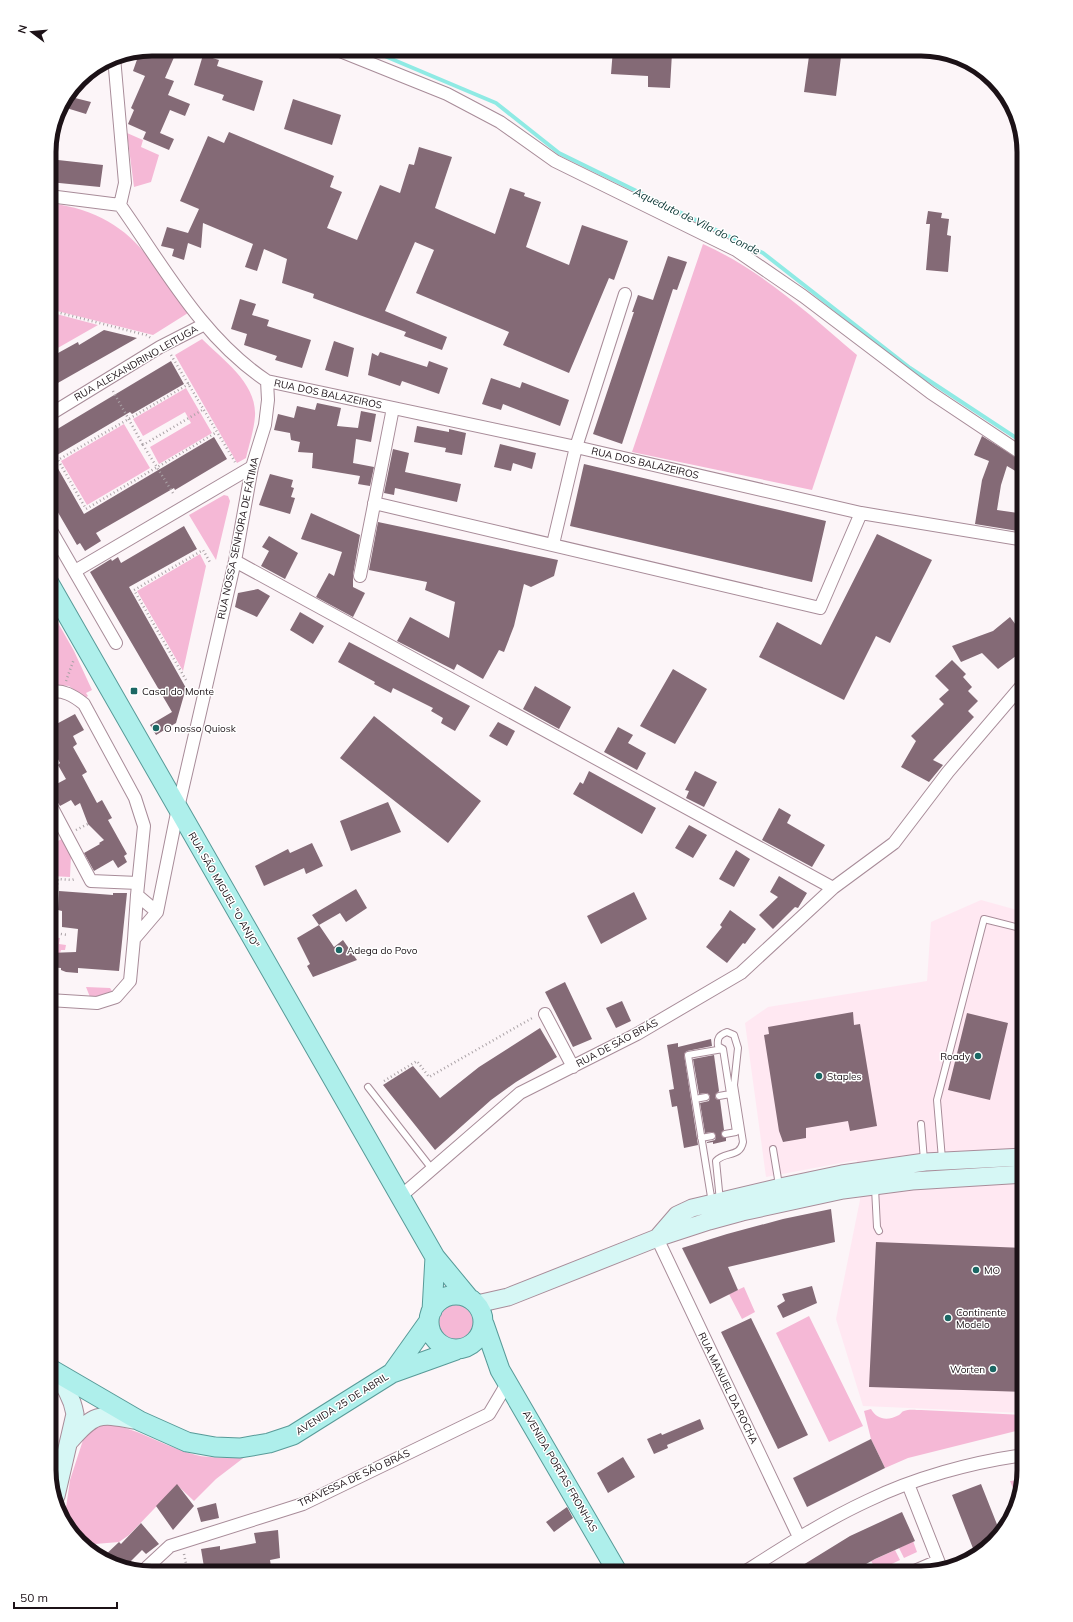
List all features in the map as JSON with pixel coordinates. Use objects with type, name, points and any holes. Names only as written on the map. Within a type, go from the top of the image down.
[{"type":"main road","name":"RUA SÃO MIGUEL \"O ANJO\"","points":[[56,595],[401,1196]]},
{"type":"main road","points":[[657,1238],[677,1215],[692,1208],[780,1187],[842,1174],[925,1162],[1017,1157]]},
{"type":"main road","points":[[478,1311],[508,1297],[657,1238],[742,1212],[843,1190],[962,1177],[1017,1174]]},
{"type":"main road","name":"AVENIDA PORTAS FRONHAS","points":[[401,1196],[435,1257],[478,1311],[504,1376],[614,1566]]},
{"type":"main road","points":[[435,1257],[430,1316],[432,1334],[440,1344],[461,1349],[479,1338],[478,1311]]},
{"type":"main road","points":[[430,1316],[443,1298],[451,1295],[478,1311]]},
{"type":"main road","name":"AVENIDA 25 DE ABRIL","points":[[392,1373],[430,1316]]},
{"type":"main road","name":"AVENIDA PORTAS FRONHAS","points":[[461,1349],[504,1376]]},
{"type":"main road","name":"AVENIDA 25 DE ABRIL","points":[[56,1373],[140,1421],[188,1442],[215,1447],[240,1448],[269,1443],[293,1435],[392,1373],[461,1349]]},
{"type":"main road","points":[[56,1376],[67,1390],[72,1401],[75,1414],[69,1443],[64,1455],[58,1487]]},
{"type":"main road","points":[[69,1443],[86,1423],[96,1418],[110,1415],[140,1421]]},
{"type":"street","points":[[352,56],[447,94],[500,122],[555,161],[736,250],[803,296],[931,393],[1017,450]]},
{"type":"street","points":[[115,63],[125,183],[120,205],[203,325],[237,360],[267,381]]},
{"type":"street","points":[[56,197],[120,205]]},
{"type":"street","points":[[553,544],[576,447],[625,294]]},
{"type":"street","name":"RUA ALEXANDRINO LEITUGA","points":[[56,411],[160,347],[203,325]]},
{"type":"street","name":"RUA DOS BALAZEIROS","points":[[267,381],[576,447],[861,513],[1017,539]]},
{"type":"street","name":"RUA NOSSA SENHORA DE FÁTIMA","points":[[157,912],[178,808],[235,561],[252,467],[265,425],[268,400],[267,381]]},
{"type":"street","points":[[360,576],[392,408]]},
{"type":"street","points":[[75,570],[252,467]]},
{"type":"street","points":[[374,503],[820,608],[861,513]]},
{"type":"street","points":[[56,539],[116,643]]},
{"type":"street","points":[[235,561],[833,888]]},
{"type":"street","points":[[56,690],[71,694],[84,704],[135,798],[144,826],[137,889],[130,981],[116,997],[97,1003],[56,1000]]},
{"type":"street","name":"RUA DE SÃO BRÁS","points":[[401,1196],[520,1093],[637,1034],[740,973],[833,888],[894,843],[948,772],[1017,691]]},
{"type":"street","points":[[56,815],[91,881],[137,889],[157,912],[134,939]]},
{"type":"street","points":[[540,1015],[573,1067]]},
{"type":"street","name":"RUA MANUEL DA ROCHA","points":[[657,1238],[799,1537]]},
{"type":"street","name":"TRAVESSA DE SÃO BRÁS","points":[[148,1566],[170,1546],[303,1504],[489,1414],[504,1376]]},
{"type":"street","points":[[755,1566],[799,1537],[868,1500],[908,1484],[957,1468],[1017,1456]]},
{"type":"street","points":[[908,1484],[939,1564]]},
{"type":"lane","points":[[942,1161],[937,1100],[984,919],[1017,927]]},
{"type":"lane","points":[[716,1202],[716,1161],[720,1158],[738,1152],[741,1148],[742,1142],[734,1085],[738,1048],[734,1035],[727,1032],[721,1034],[718,1040],[718,1046],[722,1049],[736,1132],[725,1134]]},
{"type":"lane","points":[[716,1202],[701,1138],[688,1055],[722,1049]]},
{"type":"lane","points":[[368,1087],[432,1169]]},
{"type":"lane","points":[[719,1096],[730,1094]]},
{"type":"lane","points":[[695,1099],[706,1098]]},
{"type":"lane","points":[[921,1124],[925,1162]]},
{"type":"lane","points":[[701,1138],[712,1136]]},
{"type":"lane","points":[[773,1150],[780,1187]]},
{"type":"lane","points":[[875,1186],[877,1227],[879,1232]]},
{"type":"path","points":[[56,312],[146,335],[157,342]]},
{"type":"path","points":[[168,354],[172,355],[236,464]]},
{"type":"path","points":[[189,384],[58,460],[86,509],[217,432]]},
{"type":"path","points":[[113,391],[143,445],[173,494]]},
{"type":"path","points":[[143,445],[204,409]]},
{"type":"path","points":[[186,680],[134,590],[203,550],[211,564]]},
{"type":"path","points":[[62,692],[82,640]]},
{"type":"path","points":[[56,895],[58,879],[72,880],[87,873]]},
{"type":"path","points":[[56,933],[68,936]]},
{"type":"path","points":[[384,1081],[417,1061],[429,1077],[540,1015]]},
{"type":"path","points":[[182,1542],[187,1566]]},
{"type":"shaded area","points":[[127,133],[143,140],[141,147],[159,155],[151,182],[134,187]]},
{"type":"shaded area","points":[[56,204],[76,208],[98,216],[116,227],[147,255],[160,272],[188,313],[153,335],[56,311]]},
{"type":"shaded area","points":[[703,244],[765,280],[857,355],[812,490],[632,452]]},
{"type":"shaded area","points":[[56,314],[98,325],[56,349]]},
{"type":"shaded area","points":[[202,339],[229,364],[245,383],[251,393],[255,416],[253,432],[246,458],[237,463],[175,355]]},
{"type":"shaded area","points":[[186,388],[212,433],[159,464],[150,447],[191,423],[185,412],[143,436],[133,419]]},
{"type":"shaded area","points":[[124,424],[150,468],[87,505],[61,461]]},
{"type":"shaded area","points":[[224,495],[228,496],[230,501],[216,560],[189,515]]},
{"type":"shaded area","points":[[200,554],[206,566],[183,671],[137,591]]},
{"type":"shaded area","points":[[56,619],[74,651],[92,690],[86,693],[88,696],[85,698],[69,686],[56,685]]},
{"type":"shaded area","points":[[56,822],[62,832],[56,835]]},
{"type":"shaded area","points":[[62,839],[71,855],[70,877],[56,876],[56,842]]},
{"type":"shaded area","points":[[981,900],[1017,910],[1017,1413],[863,1406],[836,1319],[860,1200],[857,1160],[766,1177],[745,1023],[768,1007],[927,981],[931,922]]},
{"type":"shaded area","points":[[56,938],[60,938],[59,944],[66,945],[65,950],[61,950],[60,953],[56,953]]},
{"type":"shaded area","points":[[86,987],[110,988],[112,991],[98,997],[90,997]]},
{"type":"shaded area","points":[[744,1287],[755,1312],[742,1319],[729,1294]]},
{"type":"shaded area","points":[[457,1302],[472,1308],[478,1323],[472,1338],[457,1344],[442,1338],[436,1323],[442,1308]]},
{"type":"shaded area","points":[[809,1316],[863,1426],[829,1442],[776,1333]]},
{"type":"shaded area","points":[[871,1409],[876,1415],[887,1419],[900,1415],[903,1411],[910,1410],[1017,1415],[1017,1431],[908,1458],[885,1468],[871,1439],[864,1411]]},
{"type":"shaded area","points":[[102,1423],[138,1432],[172,1447],[196,1455],[215,1457],[246,1456],[216,1479],[194,1501],[177,1485],[129,1535],[119,1542],[95,1544],[84,1538],[65,1512],[70,1480],[84,1437]]},
{"type":"shaded area","points":[[1016,1480],[1014,1492],[1010,1481]]},
{"type":"shaded area","points":[[913,1541],[917,1552],[904,1558],[899,1548]]},
{"type":"shaded area","points":[[895,1550],[900,1560],[887,1566],[874,1566],[871,1561]]},
{"type":"building","points":[[175,56],[165,78],[174,81],[168,95],[190,104],[185,116],[170,110],[160,133],[174,139],[169,150],[143,139],[146,132],[128,124],[134,110],[131,108],[145,76],[133,71],[138,57]]},
{"type":"building","points":[[203,56],[219,60],[217,66],[263,81],[254,111],[222,100],[224,95],[194,85]]},
{"type":"building","points":[[612,56],[672,56],[670,88],[648,87],[648,76],[611,74]]},
{"type":"building","points":[[809,56],[841,56],[836,96],[804,92]]},
{"type":"building","points":[[73,98],[91,102],[86,114],[67,108]]},
{"type":"building","points":[[293,99],[341,115],[332,145],[284,129]]},
{"type":"building","points":[[229,132],[334,176],[330,187],[342,192],[327,228],[357,240],[380,185],[400,193],[409,164],[414,165],[419,147],[452,157],[435,208],[495,234],[510,188],[525,193],[524,196],[541,202],[526,247],[569,265],[582,225],[628,241],[614,280],[609,278],[569,373],[503,345],[509,332],[416,293],[434,250],[415,242],[385,311],[447,337],[442,350],[404,336],[406,332],[313,298],[314,294],[282,283],[287,259],[264,249],[257,271],[245,267],[253,244],[203,223],[201,248],[188,243],[184,260],[172,256],[174,249],[161,246],[167,227],[188,233],[199,209],[180,201],[208,136],[224,143]]},
{"type":"building","points":[[56,160],[103,165],[100,187],[56,183]]},
{"type":"building","points":[[928,211],[942,213],[941,218],[949,219],[947,235],[951,236],[948,272],[926,270],[930,224],[926,224]]},
{"type":"building","points":[[668,256],[687,262],[677,290],[673,289],[622,444],[593,434],[634,312],[632,312],[638,295],[653,300]]},
{"type":"building","points":[[240,299],[256,304],[252,315],[269,320],[267,326],[311,340],[302,368],[275,360],[277,356],[244,345],[247,334],[231,329]]},
{"type":"building","points":[[104,330],[137,338],[56,384],[56,354],[78,342],[79,345]]},
{"type":"building","points":[[334,341],[354,348],[348,377],[325,370]]},
{"type":"building","points":[[380,352],[427,367],[429,361],[448,368],[439,394],[402,381],[400,386],[368,375],[372,353],[378,356]]},
{"type":"building","points":[[171,361],[184,384],[132,414],[130,412],[56,456],[56,430]]},
{"type":"building","points":[[491,378],[520,388],[522,382],[569,400],[560,426],[503,404],[501,410],[482,404]]},
{"type":"building","points":[[317,403],[341,408],[337,426],[358,428],[361,411],[376,414],[371,442],[356,439],[353,463],[374,467],[370,486],[358,484],[360,476],[312,468],[313,453],[298,452],[300,442],[291,440],[290,433],[274,430],[278,414],[294,418],[297,406],[315,410]]},
{"type":"building","points":[[417,426],[449,432],[449,429],[466,433],[462,455],[445,452],[446,448],[414,442]]},
{"type":"building","points":[[982,436],[1017,458],[1017,472],[1007,466],[1001,485],[997,510],[1017,513],[1017,531],[975,524],[982,480],[989,461],[974,455]]},
{"type":"building","points":[[214,437],[227,459],[175,490],[174,488],[96,533],[101,541],[85,551],[80,543],[77,545],[56,509],[56,465],[84,514]]},
{"type":"building","points":[[500,444],[536,453],[532,469],[513,463],[511,471],[494,467]]},
{"type":"building","points":[[393,449],[409,453],[405,472],[461,484],[457,502],[395,488],[394,495],[384,493]]},
{"type":"building","points":[[584,464],[826,521],[812,582],[570,526]]},
{"type":"building","points":[[270,474],[293,480],[291,487],[294,488],[291,497],[295,498],[290,514],[259,505]]},
{"type":"building","points":[[311,513],[360,535],[353,575],[353,587],[365,593],[353,617],[316,597],[329,573],[334,576],[342,552],[301,539]]},
{"type":"building","points":[[378,522],[558,560],[554,576],[531,587],[524,584],[514,626],[504,652],[499,650],[483,679],[457,664],[454,670],[397,641],[410,617],[449,638],[455,602],[425,590],[427,582],[369,570]]},
{"type":"building","points":[[184,526],[197,549],[129,587],[186,688],[176,723],[156,735],[150,725],[172,712],[90,572],[111,559],[112,561],[118,557],[121,563]]},
{"type":"building","points":[[877,534],[932,560],[890,643],[876,636],[844,700],[759,657],[777,622],[821,645]]},
{"type":"building","points":[[269,536],[298,553],[285,579],[261,566],[269,551],[262,547]]},
{"type":"building","points":[[258,589],[270,596],[257,617],[235,607],[238,593]]},
{"type":"building","points":[[300,612],[324,626],[313,644],[290,630]]},
{"type":"building","points":[[1010,617],[1017,626],[1017,655],[998,669],[982,653],[961,662],[952,646],[993,631]]},
{"type":"building","points":[[349,642],[470,706],[455,731],[441,723],[443,718],[431,711],[433,708],[393,688],[391,693],[374,684],[375,682],[338,662]]},
{"type":"building","points":[[952,660],[966,674],[963,677],[972,687],[968,691],[978,701],[968,711],[974,717],[933,760],[943,765],[929,782],[901,767],[916,741],[911,736],[944,704],[939,699],[949,690],[935,676]]},
{"type":"building","points":[[673,669],[707,689],[675,744],[640,726]]},
{"type":"building","points":[[535,686],[571,707],[559,729],[523,709]]},
{"type":"building","points":[[75,714],[84,730],[73,736],[77,744],[73,747],[87,772],[82,775],[97,803],[102,800],[112,818],[108,820],[127,854],[124,856],[127,862],[118,868],[113,860],[94,871],[84,853],[104,840],[88,824],[80,803],[75,806],[71,800],[60,806],[56,800],[56,784],[66,779],[58,765],[60,763],[56,756],[56,724]]},
{"type":"building","points":[[374,716],[481,801],[448,843],[340,758]]},
{"type":"building","points":[[498,722],[515,731],[507,746],[489,736]]},
{"type":"building","points":[[618,727],[633,735],[628,743],[646,753],[637,770],[604,752]]},
{"type":"building","points":[[589,771],[656,808],[642,834],[573,794],[580,782],[583,784]]},
{"type":"building","points":[[695,771],[717,782],[704,807],[686,798],[689,791],[685,790]]},
{"type":"building","points":[[388,802],[401,832],[351,851],[340,821]]},
{"type":"building","points":[[779,808],[791,815],[787,823],[825,845],[812,867],[762,840]]},
{"type":"building","points":[[689,825],[707,835],[693,858],[675,848]]},
{"type":"building","points":[[312,843],[323,866],[306,874],[304,868],[264,886],[255,866],[288,849],[290,853]]},
{"type":"building","points":[[736,850],[750,859],[734,887],[719,879]]},
{"type":"building","points":[[779,876],[807,893],[798,908],[795,907],[773,929],[759,915],[778,897],[770,892]]},
{"type":"building","points":[[356,889],[367,908],[346,922],[340,913],[319,925],[312,915]]},
{"type":"building","points":[[59,891],[113,895],[113,893],[127,893],[119,971],[78,968],[78,973],[66,972],[61,970],[61,968],[56,968],[56,953],[76,952],[78,929],[62,927],[62,911],[58,910]]},
{"type":"building","points":[[634,892],[647,919],[601,944],[587,916]]},
{"type":"building","points":[[730,910],[756,929],[745,944],[743,943],[727,963],[706,947],[722,927],[720,925]]},
{"type":"building","points":[[319,925],[334,947],[343,940],[357,960],[313,977],[307,966],[310,964],[297,938]]},
{"type":"building","points":[[565,982],[592,1039],[573,1047],[545,992]]},
{"type":"building","points":[[622,1001],[631,1021],[616,1028],[606,1008]]},
{"type":"building","name":"Staples","points":[[853,1012],[854,1025],[860,1024],[877,1126],[850,1131],[848,1121],[806,1128],[806,1138],[783,1142],[779,1131],[764,1035],[769,1034],[768,1027]]},
{"type":"building","name":"Roady","points":[[967,1013],[1008,1023],[990,1100],[948,1090]]},
{"type":"building","points":[[540,1028],[557,1057],[516,1082],[491,1100],[435,1150],[383,1085],[413,1066],[440,1098],[479,1067]]},
{"type":"building","points":[[711,1039],[712,1046],[687,1051],[684,1054],[698,1145],[684,1148],[677,1106],[672,1107],[669,1090],[674,1089],[667,1045],[678,1043],[678,1047]]},
{"type":"building","points":[[714,1055],[719,1091],[715,1096],[716,1099],[720,1100],[724,1130],[721,1134],[726,1138],[726,1141],[713,1144],[713,1142],[707,1143],[715,1140],[716,1136],[713,1132],[705,1133],[700,1103],[709,1101],[710,1096],[707,1093],[699,1094],[693,1059]]},
{"type":"building","points":[[831,1209],[835,1242],[728,1267],[738,1290],[710,1304],[682,1248],[783,1219]]},
{"type":"building","name":"Continente Modelo","points":[[876,1242],[1017,1248],[1017,1392],[869,1387]]},
{"type":"building","points":[[812,1286],[817,1303],[783,1318],[777,1306],[785,1301],[782,1294]]},
{"type":"building","points":[[751,1318],[808,1435],[778,1449],[721,1332]]},
{"type":"building","points":[[700,1419],[704,1429],[667,1445],[668,1448],[654,1454],[647,1439],[661,1433],[662,1435]]},
{"type":"building","points":[[871,1439],[885,1468],[807,1507],[793,1478]]},
{"type":"building","points":[[623,1457],[635,1477],[608,1493],[597,1473]]},
{"type":"building","points":[[177,1484],[194,1506],[173,1530],[156,1506]]},
{"type":"building","points":[[981,1484],[998,1527],[989,1538],[974,1550],[952,1495]]},
{"type":"building","points":[[216,1503],[219,1518],[201,1522],[197,1508]]},
{"type":"building","points":[[567,1507],[573,1518],[554,1532],[546,1522]]},
{"type":"building","points":[[902,1512],[915,1541],[862,1566],[801,1566],[850,1536]]},
{"type":"building","points":[[141,1523],[159,1544],[146,1554],[142,1550],[129,1563],[115,1559],[106,1554],[119,1542],[121,1544]]},
{"type":"building","points":[[278,1530],[280,1558],[270,1560],[271,1566],[204,1566],[201,1549],[220,1546],[220,1550],[256,1543],[254,1533]]},
{"type":"waterway","name":"Aqueduto de Vila do Conde","points":[[385,56],[496,103],[559,153],[763,253],[910,368],[1017,438]]},
{"type":"place","name":"Casal do Monte","points":[[134,691]]},
{"type":"place","name":"O nosso Quiosk","points":[[156,728]]},
{"type":"place","name":"Adega do Povo","points":[[339,950]]},
{"type":"place","name":"Roady","points":[[978,1056]]},
{"type":"place","name":"Staples","points":[[819,1076]]},
{"type":"place","name":"MO","points":[[976,1270]]},
{"type":"place","name":"Continente Modelo","points":[[948,1318]]},
{"type":"place","name":"Worten","points":[[993,1369]]}]
